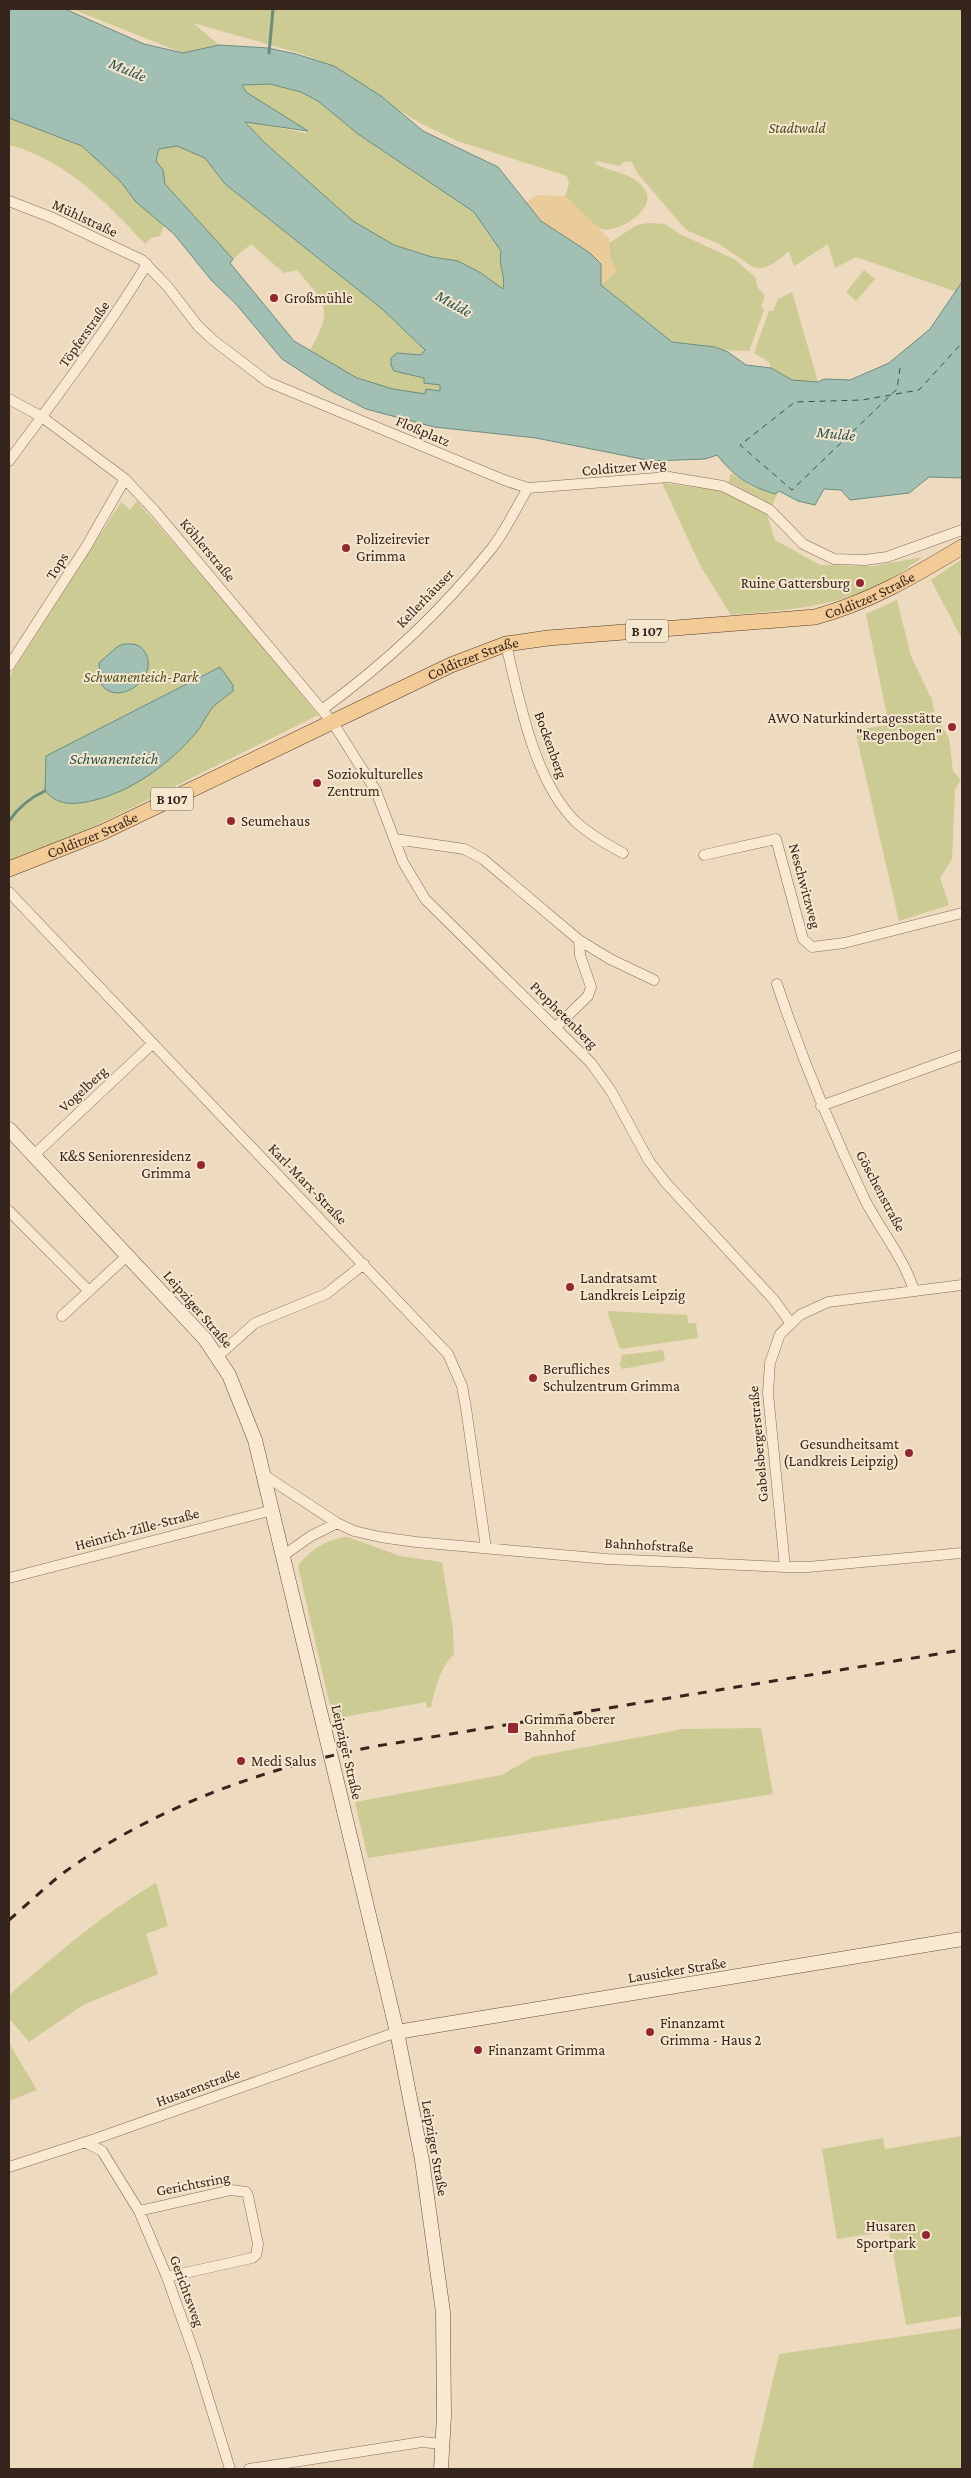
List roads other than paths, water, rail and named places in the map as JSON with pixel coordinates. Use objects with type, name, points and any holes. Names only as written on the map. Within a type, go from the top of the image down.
[{"type":"main road","name":"Colditzer Straße","points":[[9,869],[103,832],[452,666],[506,644],[548,638],[815,617],[840,610],[900,585],[962,547]]},
{"type":"main road","name":"Leipziger Straße","points":[[9,1128],[128,1255],[218,1356],[242,1403],[255,1440],[397,2032],[422,2160],[443,2312],[442,2444],[440,2469]]},
{"type":"main road","name":"Lausicker Straße","points":[[397,2032],[962,1939]]},
{"type":"street","name":"Mühlstraße","points":[[9,201],[52,218],[147,264]]},
{"type":"street","name":"Floßplatz","points":[[147,264],[213,340],[268,382],[469,467],[528,488]]},
{"type":"street","name":"Töpferstraße","points":[[42,417],[118,313],[147,264]]},
{"type":"street","name":"Köhlerstraße","points":[[9,399],[42,417],[125,479],[184,543],[333,723]]},
{"type":"street","points":[[9,461],[42,417]]},
{"type":"street","name":"Colditzer Weg","points":[[528,488],[669,477],[722,486],[770,510],[803,544],[834,559],[865,560],[887,557],[962,530]]},
{"type":"street","name":"Tops","points":[[9,666],[86,548],[125,479]]},
{"type":"street","name":"Kellerhäuser","points":[[323,709],[404,641],[443,603],[493,546],[528,488]]},
{"type":"street","name":"Bockenberg","points":[[506,644],[522,711],[548,785],[576,822],[598,840],[623,853]]},
{"type":"street","name":"Prophetenberg","points":[[333,723],[376,791],[403,862],[425,899],[591,1063],[611,1091],[649,1161],[666,1183],[774,1300],[790,1322]]},
{"type":"street","points":[[395,839],[464,849],[483,859],[579,940],[610,959],[654,980]]},
{"type":"street","name":"Neschwitzweg","points":[[704,855],[776,839],[803,939],[812,947],[844,943],[962,913]]},
{"type":"street","name":"Karl-Marx-Straße","points":[[9,892],[441,1346],[453,1363],[466,1408],[486,1548]]},
{"type":"street","points":[[556,1028],[588,996],[591,987],[580,955],[579,940]]},
{"type":"street","name":"Göschenstraße","points":[[777,984],[821,1106],[866,1202],[909,1275],[914,1290]]},
{"type":"street","name":"Vogelberg","points":[[34,1155],[152,1044]]},
{"type":"street","points":[[821,1106],[962,1055]]},
{"type":"street","points":[[9,1210],[88,1291]]},
{"type":"street","points":[[62,1316],[128,1255]]},
{"type":"street","points":[[218,1356],[256,1323],[326,1294],[364,1264]]},
{"type":"street","name":"Gabelsbergerstraße","points":[[785,1567],[769,1416],[768,1376],[780,1334],[790,1322],[810,1308],[828,1302],[962,1285]]},
{"type":"street","name":"Bahnhofstraße","points":[[264,1474],[337,1524],[354,1531],[380,1537],[607,1559],[785,1567],[808,1567],[962,1553]]},
{"type":"street","name":"Heinrich-Zille-Straße","points":[[9,1578],[273,1510]]},
{"type":"street","points":[[284,1555],[311,1536],[337,1524]]},
{"type":"street","name":"Husarenstraße","points":[[9,2167],[397,2032]]},
{"type":"street","name":"Gerichtsweg","points":[[85,2142],[102,2151],[139,2211],[167,2277],[198,2365],[230,2469]]},
{"type":"street","name":"Gerichtsring","points":[[139,2211],[231,2190],[246,2192],[258,2244],[256,2255],[252,2258],[167,2277]]},
{"type":"street","points":[[249,2469],[422,2442],[442,2444]]},
{"type":"water","name":"Mulde","points":[[9,9],[65,9],[144,44],[183,53],[219,45],[268,48],[296,54],[334,66],[381,96],[423,131],[498,167],[541,221],[590,253],[601,264],[601,285],[672,342],[715,347],[728,352],[746,365],[771,368],[792,380],[818,382],[824,379],[850,380],[889,363],[930,329],[962,282],[962,478],[929,477],[909,493],[850,500],[841,490],[824,489],[815,505],[798,501],[779,491],[775,494],[749,484],[730,470],[717,455],[705,459],[652,461],[536,438],[434,427],[366,409],[331,391],[282,359],[236,304],[212,281],[174,234],[136,202],[121,182],[82,146],[9,118]],"holes":[[[270,84],[301,92],[318,101],[358,134],[474,212],[501,251],[500,261],[504,280],[503,289],[481,273],[458,261],[432,257],[394,245],[353,221],[265,143],[245,122],[308,131],[246,92],[242,85]],[[177,146],[205,158],[225,184],[381,308],[425,350],[421,355],[397,353],[391,358],[391,365],[394,371],[424,378],[424,383],[440,385],[440,391],[426,389],[425,394],[393,389],[357,378],[294,341],[230,263],[233,259],[165,184],[163,170],[156,161],[159,149]]]},
{"type":"water","points":[[123,644],[135,644],[142,648],[148,661],[147,670],[143,679],[136,686],[127,691],[117,693],[108,691],[101,684],[99,663]]},
{"type":"water","name":"Schwanenteich","points":[[220,667],[233,685],[233,691],[212,708],[197,731],[184,746],[146,777],[102,798],[80,803],[59,801],[45,791],[46,756]]},
{"type":"waterway","points":[[269,53],[273,9]]},
{"type":"waterway","points":[[9,821],[24,804],[45,791]]},
{"type":"railway","points":[[9,1920],[66,1871],[138,1827],[176,1808],[215,1792],[295,1765],[377,1746],[962,1650]]},
{"type":"place","name":"Großmühle","points":[[274,298]]},
{"type":"place","name":"Polizeirevier Grimma","points":[[346,548]]},
{"type":"place","name":"Ruine Gattersburg","points":[[860,583]]},
{"type":"place","name":"AWO Naturkindertagesstätte \"Regenbogen\"","points":[[952,727]]},
{"type":"place","name":"Soziokulturelles Zentrum","points":[[317,783]]},
{"type":"place","name":"Seumehaus","points":[[231,821]]},
{"type":"place","name":"K&S Seniorenresidenz Grimma","points":[[201,1165]]},
{"type":"place","name":"Landratsamt Landkreis Leipzig","points":[[570,1287]]},
{"type":"place","name":"Berufliches Schulzentrum Grimma","points":[[533,1378]]},
{"type":"place","name":"Gesundheitsamt (Landkreis Leipzig)","points":[[909,1453]]},
{"type":"place","name":"Grimma oberer Bahnhof","points":[[513,1728]]},
{"type":"place","name":"Medi Salus","points":[[241,1761]]},
{"type":"place","name":"Finanzamt Grimma - Haus 2","points":[[650,2032]]},
{"type":"place","name":"Finanzamt Grimma","points":[[478,2050]]},
{"type":"place","name":"Husaren Sportpark","points":[[926,2235]]},
{"type":"park label","name":"Stadtwald","points":[[797,128]]},
{"type":"park label","name":"Schwanenteich-Park","points":[[141,677]]}]
